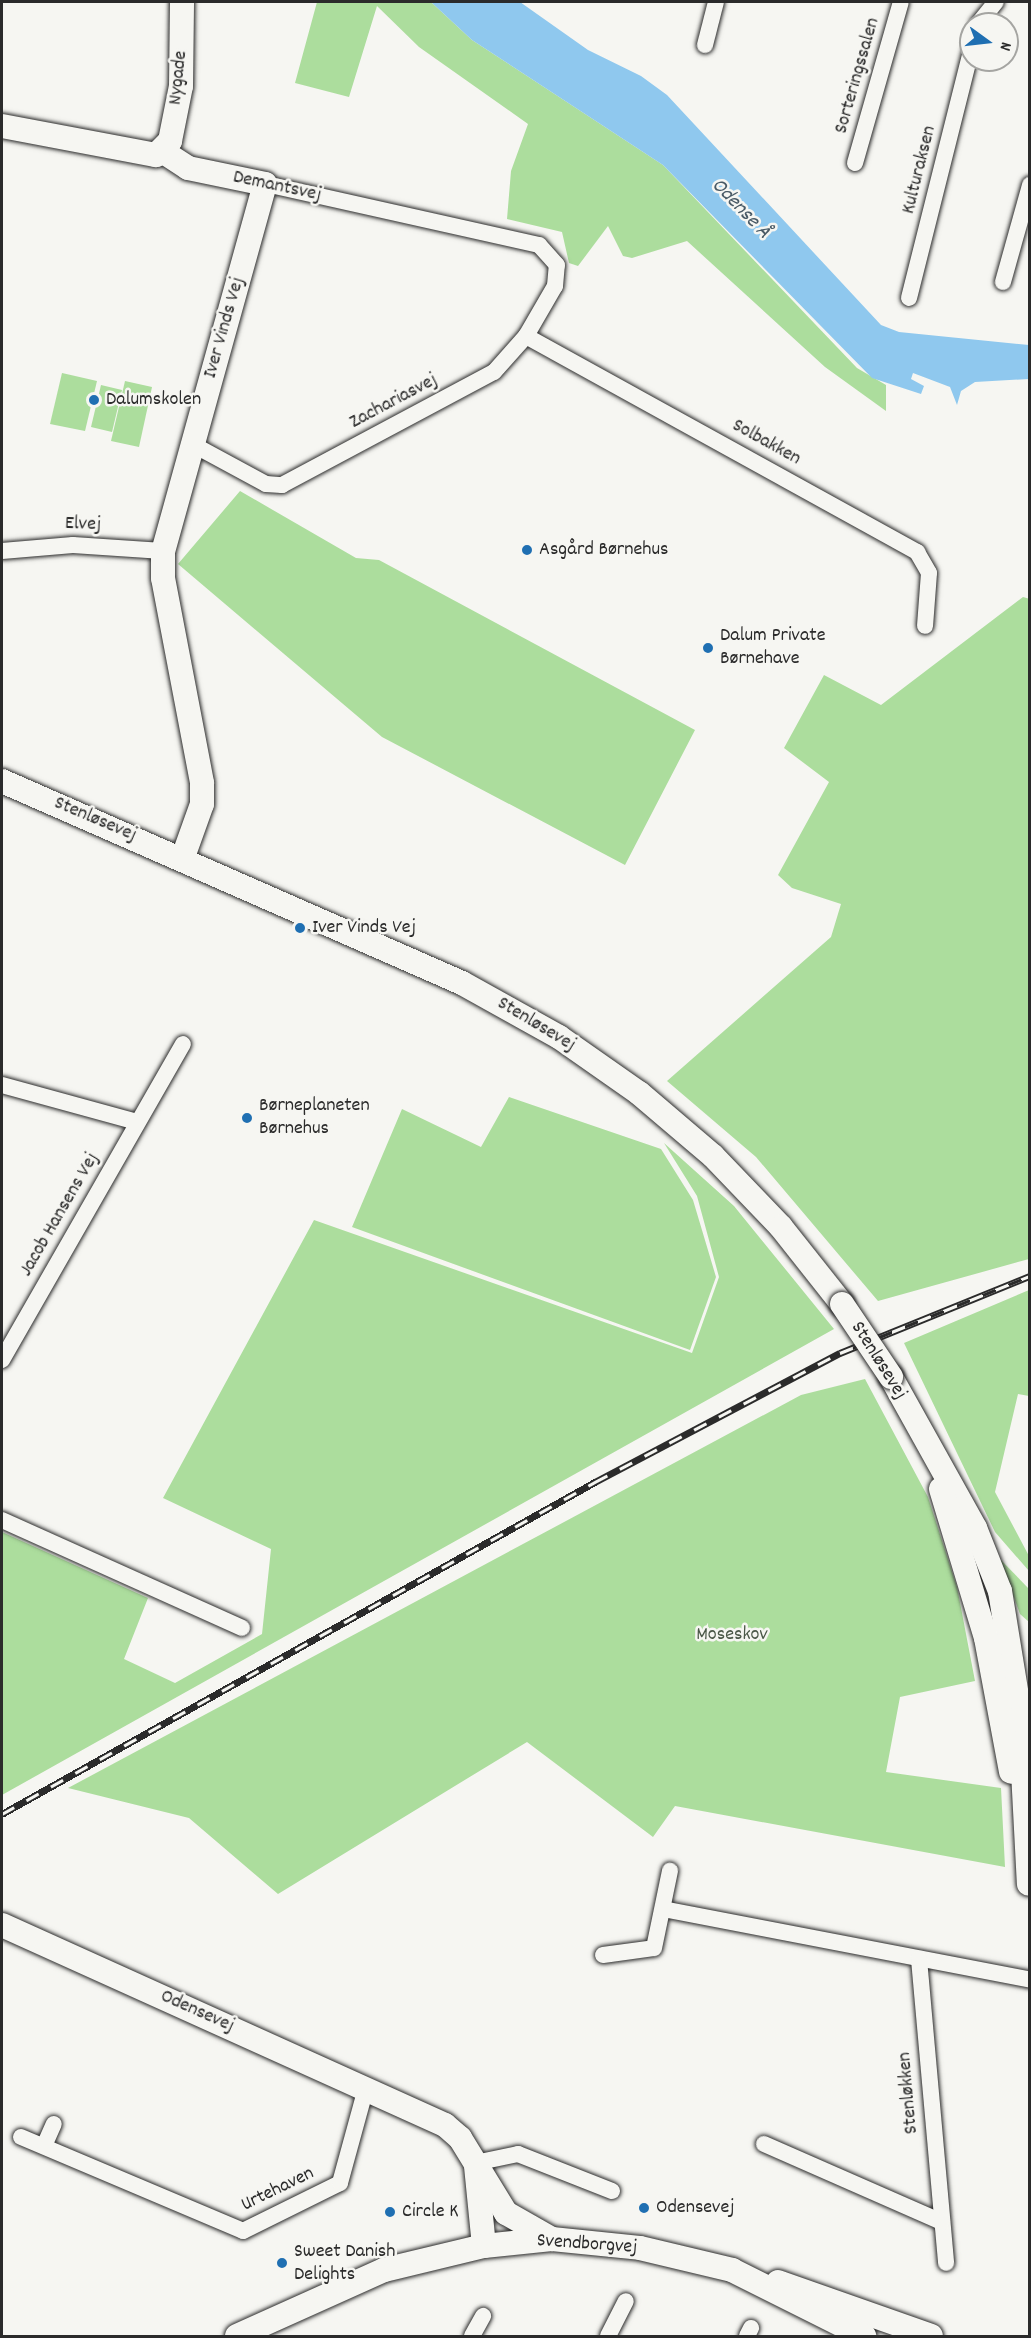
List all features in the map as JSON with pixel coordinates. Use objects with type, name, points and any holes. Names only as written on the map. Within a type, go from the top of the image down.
[{"type":"street","name":"Nygade","points":[[162,151],[170,141],[181,86],[182,2]]},
{"type":"street","points":[[705,45],[716,2]]},
{"type":"street","name":"Sorteringssalen","points":[[855,163],[901,2]]},
{"type":"street","name":"Kulturaksen","points":[[909,298],[966,72]]},
{"type":"street","points":[[2,126],[147,157],[162,151]]},
{"type":"street","name":"Demantsvej","points":[[162,151],[188,168],[539,245],[553,257]]},
{"type":"street","name":"Iver Vinds Vej","points":[[183,857],[202,804],[202,783],[163,578],[163,551],[265,184]]},
{"type":"street","points":[[1003,282],[1029,185]]},
{"type":"street","name":"Zachariasvej","points":[[192,444],[266,484],[282,485],[494,372],[526,336],[553,292],[558,274],[553,257]]},
{"type":"street","name":"Solbakken","points":[[526,336],[917,552],[929,573],[925,626]]},
{"type":"street","name":"Elvej","points":[[2,550],[73,545],[163,551]]},
{"type":"street","name":"Stenløsevej","points":[[2,781],[183,857],[462,983],[591,1058],[713,1156],[781,1227],[842,1304],[891,1377],[929,1450],[1013,1651]]},
{"type":"street","name":"Jacob Hansens Vej","points":[[2,1360],[183,1044]]},
{"type":"street","points":[[2,1085],[137,1122]]},
{"type":"street","points":[[2,1520],[242,1628]]},
{"type":"street","points":[[1013,1651],[1029,1885]]},
{"type":"street","points":[[603,1955],[654,1948],[670,1871]]},
{"type":"street","points":[[663,1909],[1029,1980]]},
{"type":"street","name":"Odensevej","points":[[2,1925],[445,2125],[476,2163],[506,2213],[552,2239]]},
{"type":"street","name":"Stenløkken","points":[[919,1959],[946,2263]]},
{"type":"street","name":"Urtehaven","points":[[21,2137],[243,2230],[340,2183],[366,2088]]},
{"type":"street","points":[[44,2146],[54,2124]]},
{"type":"street","points":[[764,2144],[942,2222]]},
{"type":"street","points":[[484,2246],[476,2163],[518,2154],[612,2191]]},
{"type":"street","name":"Svendborgvej","points":[[237,2337],[362,2278],[484,2246],[552,2239],[640,2248],[732,2270],[854,2332],[887,2337]]},
{"type":"street","points":[[732,2270],[823,2294],[931,2337]]},
{"type":"street","points":[[608,2337],[626,2301]]},
{"type":"street","points":[[472,2337],[483,2316]]},
{"type":"green space","points":[[317,2],[431,2],[472,40],[663,165],[857,368],[886,385],[886,411],[825,367],[687,241],[632,258],[623,256],[608,226],[578,266],[569,263],[562,232],[507,219],[511,171],[528,124],[419,47],[377,6],[349,97],[295,83]]},
{"type":"green space","points":[[62,373],[97,381],[85,431],[50,424]]},
{"type":"green space","points":[[125,381],[152,387],[139,447],[111,441]]},
{"type":"green space","points":[[101,385],[122,390],[112,432],[91,427]]},
{"type":"green space","points":[[240,491],[356,558],[379,560],[695,730],[625,865],[382,737],[178,564]]},
{"type":"green space","points":[[1023,597],[1030,599],[1029,1259],[878,1301],[756,1157],[667,1081],[831,937],[841,904],[792,888],[778,875],[829,782],[784,748],[824,675],[881,705]]},
{"type":"green space","points":[[509,1097],[661,1149],[693,1200],[716,1277],[690,1350],[352,1227],[402,1109],[481,1147]]},
{"type":"green space","points":[[664,1143],[734,1206],[834,1329],[2,1795],[2,1532],[148,1598],[124,1659],[175,1683],[262,1634],[271,1549],[163,1498],[314,1220],[692,1353],[719,1277],[697,1196]]},
{"type":"green space","points":[[1029,1290],[1029,1396],[1018,1394],[995,1492],[1029,1556],[1029,1571],[995,1532],[904,1343]]},
{"type":"green space","name":"Moseskov","points":[[865,1379],[928,1497],[957,1587],[975,1681],[900,1697],[886,1772],[1001,1788],[1005,1867],[675,1806],[653,1837],[527,1742],[278,1894],[189,1818],[68,1788],[801,1395]]},
{"type":"green space","points":[[1000,1559],[1029,1589],[1029,1622],[1020,1614]]},
{"type":"water","name":"Odense Å","points":[[431,2],[520,2],[588,50],[641,76],[667,95],[881,325],[899,332],[1029,345],[1029,379],[975,382],[961,391],[957,405],[950,387],[913,373],[911,379],[924,386],[921,394],[872,378],[663,165],[472,40]]},
{"type":"railway","points":[[2,1814],[595,1482],[840,1353],[1030,1276]]},
{"type":"place","name":"Dalumskolen","points":[[94,400]]},
{"type":"place","name":"Asgård Børnehus","points":[[527,550]]},
{"type":"place","name":"Dalum Private Børnehave","points":[[708,648]]},
{"type":"place","name":"Iver Vinds Vej","points":[[300,928]]},
{"type":"place","name":"Børneplaneten Børnehus","points":[[247,1118]]},
{"type":"place","name":"Odensevej","points":[[644,2208]]},
{"type":"place","name":"Circle K","points":[[390,2212]]},
{"type":"place","name":"Sweet Danish Delights","points":[[282,2263]]}]
